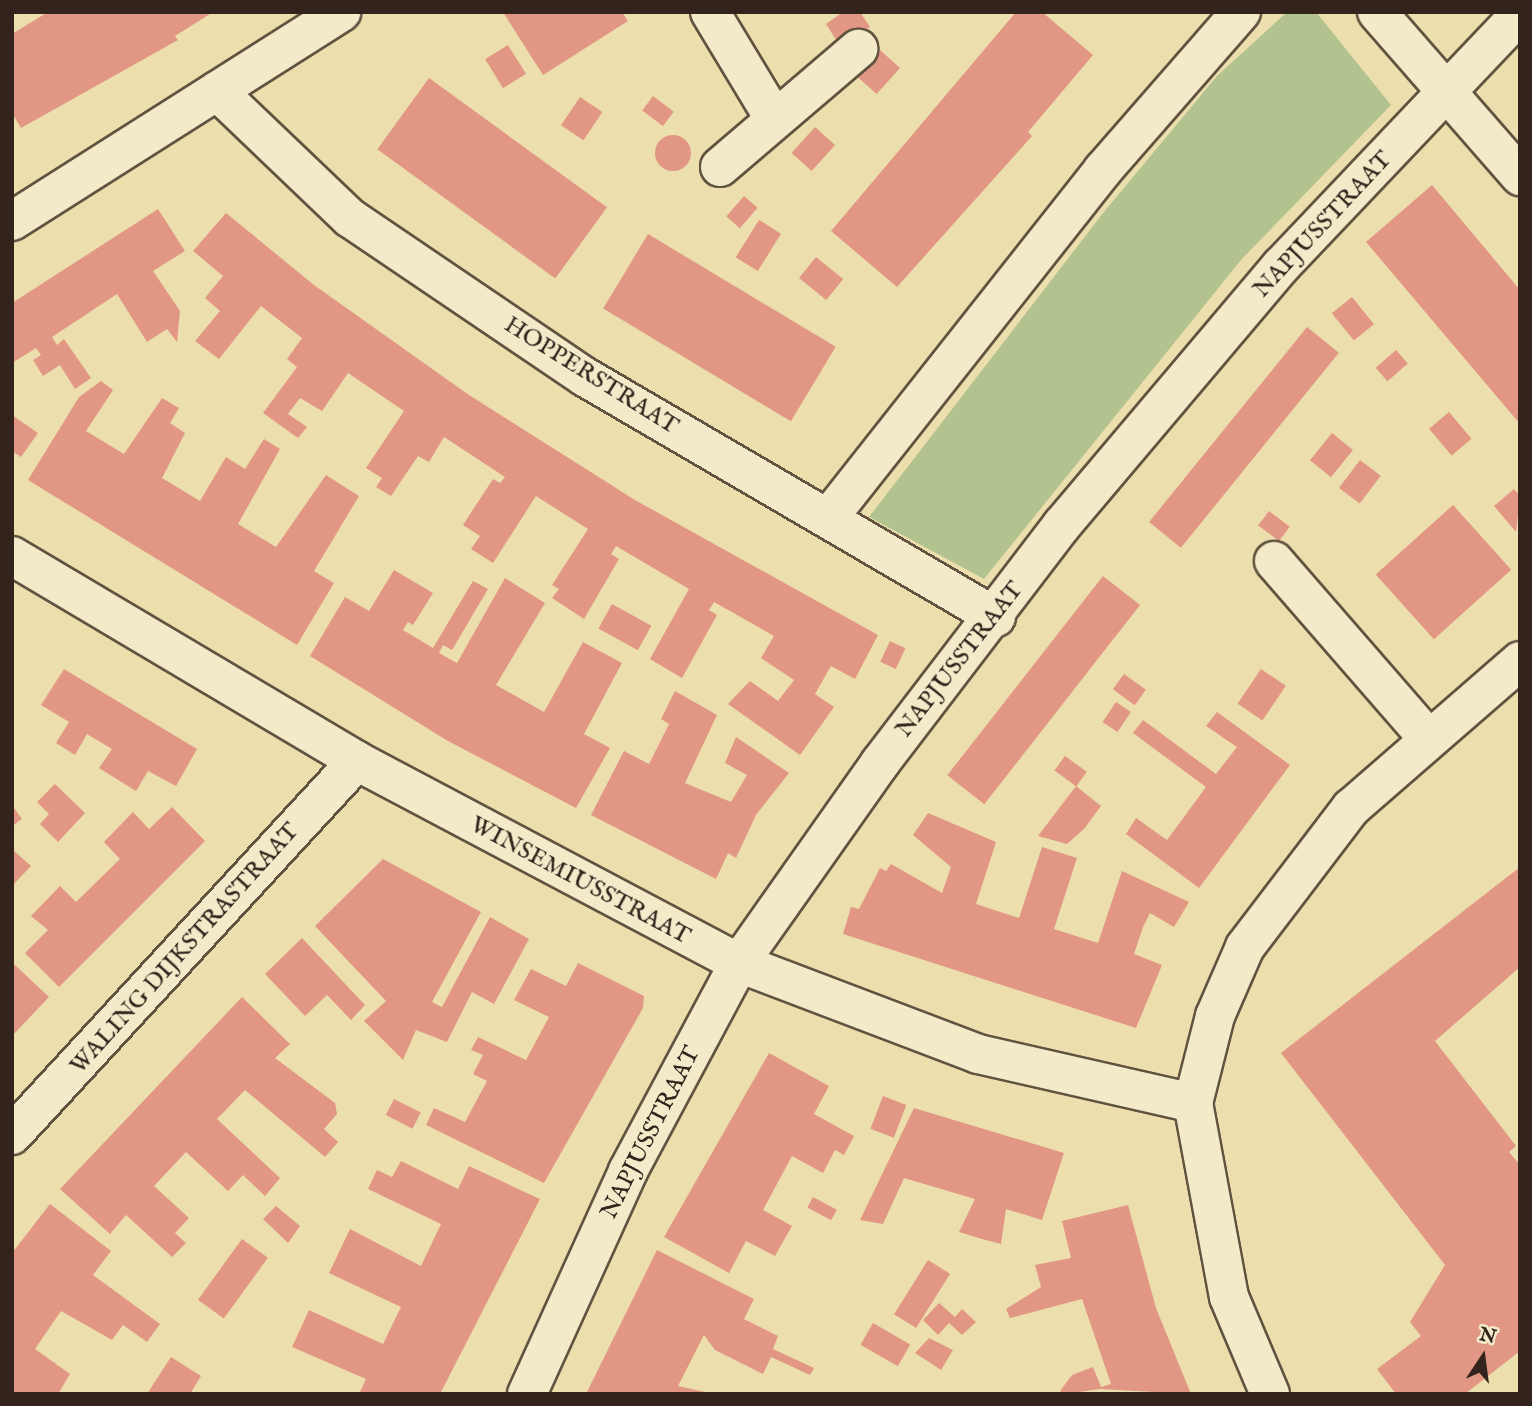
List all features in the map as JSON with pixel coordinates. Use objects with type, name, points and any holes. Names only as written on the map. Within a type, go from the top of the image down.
[{"type":"street","points":[[12,221],[341,12]]},
{"type":"street","points":[[710,12],[774,118]]},
{"type":"street","points":[[829,517],[1102,170],[1241,12]]},
{"type":"street","points":[[1377,12],[1450,91],[1520,176]]},
{"type":"street","name":"NAPJUSSTRAAT","points":[[527,1394],[628,1171],[738,963],[880,763],[996,617],[1062,525],[1281,266],[1450,91],[1520,14]]},
{"type":"street","points":[[720,167],[774,118],[858,49]]},
{"type":"street","name":"HOPPERSTRAAT","points":[[217,91],[350,218],[585,377],[829,517],[996,617]]},
{"type":"street","name":"WINSEMIUSSTRAAT","points":[[14,560],[356,761],[738,963],[978,1054],[1193,1103]]},
{"type":"street","points":[[1274,561],[1429,739]]},
{"type":"street","points":[[1270,1394],[1228,1297],[1193,1103],[1215,1016],[1245,947],[1351,808],[1520,661]]},
{"type":"street","name":"WALING DIJKSTRASTRAAT","points":[[12,1135],[356,761]]},
{"type":"green space","points":[[1287,12],[1316,12],[1391,105],[1241,260],[984,579],[869,517],[1103,213],[1217,76]]},
{"type":"building","points":[[48,12],[213,12],[175,36],[178,40],[21,128],[12,113],[12,34]]},
{"type":"building","points":[[503,12],[622,12],[628,21],[543,75]]},
{"type":"building","points":[[843,12],[860,12],[870,27],[840,46],[826,24]]},
{"type":"building","points":[[1016,12],[1042,12],[1093,55],[1028,132],[1032,136],[897,287],[831,231]]},
{"type":"building","points":[[508,45],[526,74],[503,88],[485,59]]},
{"type":"building","points":[[880,50],[900,68],[877,94],[857,76]]},
{"type":"building","points":[[429,78],[607,207],[555,279],[377,149]]},
{"type":"building","points":[[653,96],[674,112],[663,126],[642,110]]},
{"type":"building","points":[[580,97],[602,112],[583,140],[561,125]]},
{"type":"building","points":[[815,127],[835,145],[812,171],[792,153]]},
{"type":"building","points":[[673,135],[685,141],[691,153],[685,165],[673,171],[661,165],[655,153],[661,141]]},
{"type":"building","points":[[1432,185],[1520,290],[1520,424],[1366,242]]},
{"type":"building","points":[[744,196],[758,208],[740,228],[726,216]]},
{"type":"building","points":[[158,209],[185,251],[153,271],[180,311],[177,342],[167,329],[147,342],[117,294],[52,337],[57,345],[64,339],[91,378],[75,389],[60,365],[43,376],[33,360],[41,355],[36,348],[12,363],[12,303]]},
{"type":"building","points":[[226,213],[314,285],[469,395],[635,500],[878,635],[855,679],[831,666],[815,694],[834,707],[800,755],[728,704],[750,681],[778,701],[794,680],[761,658],[774,636],[714,602],[709,610],[717,615],[682,678],[650,659],[689,589],[616,546],[611,554],[619,559],[584,619],[552,598],[559,589],[552,585],[588,529],[536,496],[493,563],[471,549],[480,536],[463,525],[493,479],[500,483],[505,477],[444,437],[429,462],[418,456],[391,496],[376,487],[382,478],[366,468],[404,411],[348,373],[322,411],[300,398],[288,414],[307,427],[298,438],[263,413],[297,367],[287,359],[302,338],[261,306],[219,359],[195,341],[220,311],[205,298],[223,276],[193,251]]},
{"type":"building","points":[[759,220],[781,234],[758,271],[736,257]]},
{"type":"building","points":[[648,234],[836,347],[791,421],[603,309]]},
{"type":"building","points":[[816,257],[843,279],[826,300],[799,278]]},
{"type":"building","points":[[1352,297],[1374,324],[1354,341],[1332,313]]},
{"type":"building","points":[[1307,327],[1339,353],[1181,548],[1149,522]]},
{"type":"building","points":[[1396,350],[1408,364],[1387,381],[1376,368]]},
{"type":"building","points":[[101,381],[113,390],[86,431],[124,454],[162,398],[179,408],[170,423],[185,433],[162,478],[200,501],[226,457],[245,469],[264,439],[280,449],[238,524],[276,547],[326,475],[359,496],[314,571],[334,583],[297,645],[28,480],[79,397]]},
{"type":"building","points":[[1449,412],[1471,439],[1452,456],[1429,429]]},
{"type":"building","points":[[12,415],[38,433],[21,457],[12,451]]},
{"type":"building","points":[[1332,433],[1353,450],[1331,477],[1310,460]]},
{"type":"building","points":[[1360,460],[1381,476],[1360,504],[1339,488]]},
{"type":"building","points":[[1514,489],[1520,496],[1516,532],[1494,506]]},
{"type":"building","points":[[1453,505],[1511,570],[1434,639],[1376,575]]},
{"type":"building","points":[[1269,511],[1290,527],[1279,541],[1258,525]]},
{"type":"building","points":[[394,570],[433,593],[413,625],[408,622],[403,630],[433,648],[473,581],[488,589],[452,650],[443,645],[439,653],[457,663],[505,578],[545,603],[496,685],[544,712],[583,642],[622,663],[584,734],[610,748],[576,808],[448,741],[310,656],[345,597],[369,611]]},
{"type":"building","points":[[1103,576],[1140,605],[984,804],[947,775]]},
{"type":"building","points":[[612,604],[651,626],[638,650],[598,628]]},
{"type":"building","points":[[890,641],[905,648],[896,669],[880,662]]},
{"type":"building","points":[[64,669],[197,749],[176,786],[148,771],[136,791],[99,768],[112,749],[87,734],[75,755],[56,743],[69,722],[41,705]]},
{"type":"building","points":[[1261,669],[1286,686],[1262,721],[1238,704]]},
{"type":"building","points":[[1124,674],[1146,690],[1135,705],[1113,689]]},
{"type":"building","points":[[675,691],[717,715],[685,783],[731,802],[747,775],[725,763],[736,737],[789,773],[756,815],[736,858],[728,853],[716,879],[591,815],[624,751],[649,764],[669,724],[661,719]]},
{"type":"building","points":[[1116,702],[1131,712],[1118,732],[1103,722]]},
{"type":"building","points":[[1217,712],[1290,765],[1199,888],[1126,834],[1136,818],[1167,840],[1206,787],[1133,733],[1143,720],[1216,774],[1237,747],[1206,726]]},
{"type":"building","points":[[1065,756],[1087,772],[1076,786],[1054,771]]},
{"type":"building","points":[[55,784],[85,813],[58,842],[40,824],[49,814],[37,802]]},
{"type":"building","points":[[1076,786],[1101,806],[1084,829],[1067,844],[1038,836]]},
{"type":"building","points":[[12,805],[22,819],[12,826]]},
{"type":"building","points":[[172,807],[205,841],[59,987],[25,953],[48,930],[31,916],[60,886],[76,902],[120,859],[104,842],[133,812],[149,829]]},
{"type":"building","points":[[928,813],[996,842],[976,904],[1019,918],[1042,847],[1077,858],[1054,929],[1098,943],[1122,871],[1189,902],[1174,927],[1150,913],[1143,927],[1134,954],[1162,965],[1136,1028],[843,934],[851,907],[859,909],[880,868],[886,871],[891,864],[942,893],[951,867],[913,835]]},
{"type":"building","points":[[12,849],[31,866],[12,886]]},
{"type":"building","points":[[383,859],[481,912],[432,1002],[442,1007],[490,917],[529,939],[494,1004],[472,992],[447,1042],[416,1030],[403,1060],[364,1021],[386,1001],[315,926]]},
{"type":"building","points":[[1520,867],[1520,967],[1435,1041],[1516,1146],[1509,1152],[1520,1165],[1520,1351],[1465,1394],[1396,1394],[1377,1369],[1421,1336],[1410,1322],[1445,1265],[1281,1053]]},
{"type":"building","points":[[302,938],[365,1005],[351,1020],[327,995],[305,1016],[265,974]]},
{"type":"building","points":[[578,963],[644,996],[643,1008],[544,1183],[426,1125],[434,1108],[465,1122],[487,1081],[473,1074],[483,1055],[471,1050],[478,1037],[526,1060],[549,1017],[514,1000],[531,969],[566,986]]},
{"type":"building","points":[[15,965],[49,997],[12,1036],[12,968]]},
{"type":"building","points":[[242,997],[290,1044],[275,1058],[335,1103],[337,1114],[324,1129],[338,1142],[325,1157],[245,1090],[217,1119],[280,1178],[265,1196],[243,1175],[228,1191],[186,1152],[154,1186],[189,1218],[175,1233],[186,1243],[172,1257],[126,1215],[110,1234],[60,1189]]},
{"type":"building","points":[[769,1053],[829,1086],[814,1114],[854,1136],[844,1155],[835,1150],[823,1173],[792,1156],[763,1210],[792,1226],[775,1256],[746,1241],[729,1273],[664,1237]]},
{"type":"building","points":[[883,1096],[906,1105],[894,1138],[870,1129]]},
{"type":"building","points":[[394,1099],[421,1113],[413,1129],[386,1115]]},
{"type":"building","points":[[914,1108],[1064,1153],[1042,1220],[1006,1209],[1001,1244],[959,1232],[975,1199],[904,1178],[883,1224],[860,1220]]},
{"type":"building","points":[[401,1161],[458,1189],[469,1166],[540,1199],[440,1394],[359,1394],[366,1379],[292,1347],[309,1310],[383,1344],[401,1307],[329,1273],[350,1229],[421,1266],[441,1224],[368,1189],[377,1170],[392,1177]]},
{"type":"building","points":[[813,1197],[837,1210],[831,1220],[807,1208]]},
{"type":"building","points":[[50,1204],[111,1251],[93,1275],[160,1324],[147,1342],[123,1325],[112,1340],[61,1311],[35,1349],[70,1374],[58,1394],[14,1394],[12,1253]]},
{"type":"building","points":[[1128,1205],[1156,1308],[1191,1394],[1100,1389],[1065,1394],[1060,1391],[1072,1375],[1093,1367],[1101,1387],[1111,1384],[1082,1299],[1010,1318],[1006,1309],[1041,1287],[1035,1265],[1071,1258],[1062,1221]]},
{"type":"building","points":[[276,1206],[300,1226],[288,1243],[263,1219]]},
{"type":"building","points":[[242,1239],[268,1258],[224,1318],[198,1300]]},
{"type":"building","points":[[657,1250],[754,1299],[744,1319],[778,1336],[773,1349],[814,1368],[810,1375],[771,1357],[763,1374],[715,1350],[704,1335],[678,1386],[714,1394],[586,1394]]},
{"type":"building","points":[[928,1260],[950,1274],[916,1328],[894,1314]]},
{"type":"building","points":[[939,1303],[955,1317],[962,1309],[976,1322],[962,1335],[949,1323],[938,1335],[923,1320]]},
{"type":"building","points":[[873,1323],[910,1344],[898,1366],[860,1345]]},
{"type":"building","points":[[929,1338],[953,1350],[941,1370],[915,1353]]},
{"type":"building","points":[[171,1357],[201,1376],[190,1394],[147,1394]]}]
